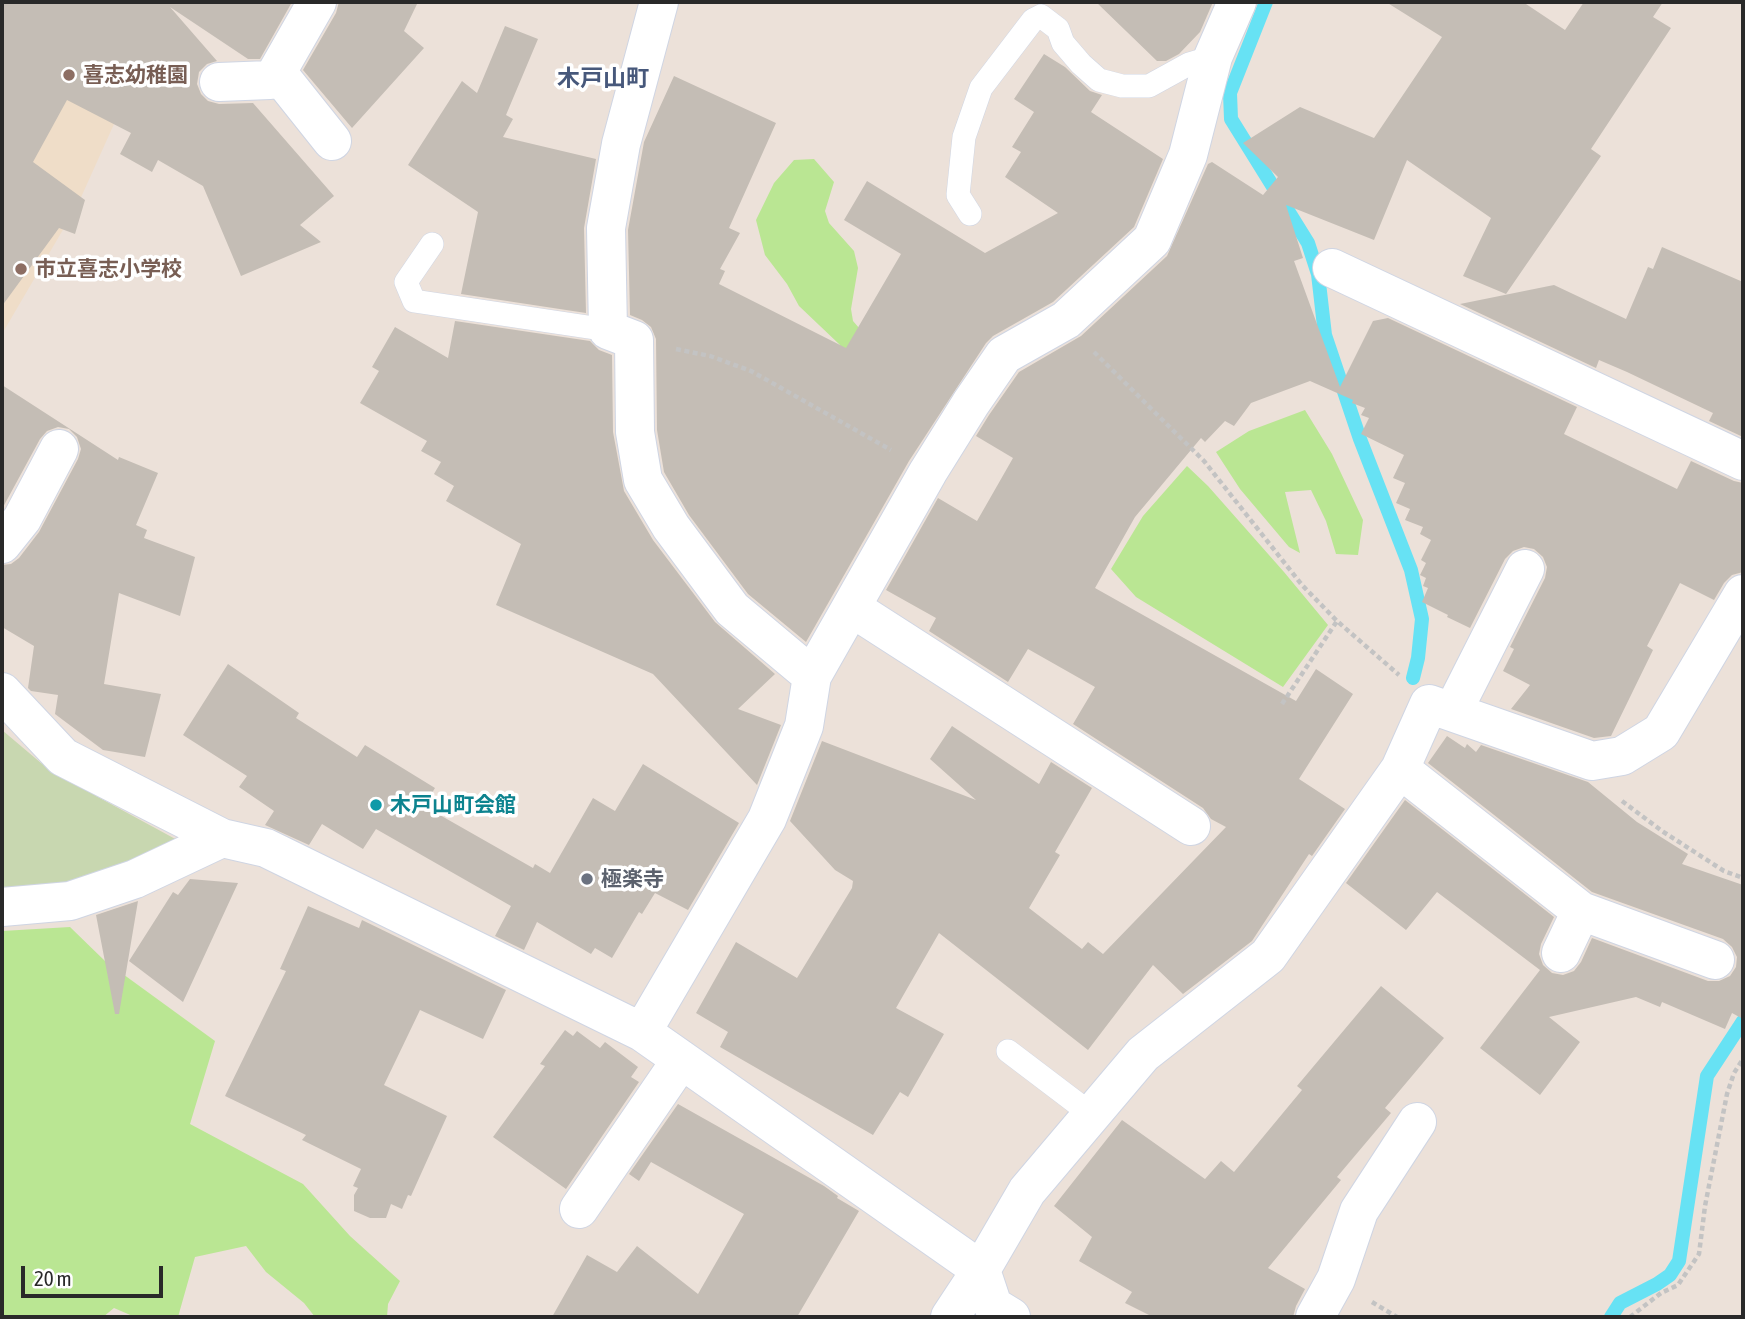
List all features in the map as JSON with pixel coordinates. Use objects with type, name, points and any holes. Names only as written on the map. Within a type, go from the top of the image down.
[{"type":"street","points":[[219,82],[270,80],[317,2]]},
{"type":"street","points":[[659,2],[621,144],[606,228],[643,480],[671,527],[732,609],[812,676]]},
{"type":"street","points":[[642,1032],[767,819],[804,726],[812,676],[928,472],[1004,355],[1066,320],[1152,240],[1188,155],[1213,57],[1237,2]]},
{"type":"street","points":[[277,72],[332,141]]},
{"type":"street","points":[[1332,268],[1743,461]]},
{"type":"street","points":[[2,544],[22,519],[59,449]]},
{"type":"street","points":[[950,1317],[1027,1191],[1143,1054],[1268,956],[1441,708],[1525,569]]},
{"type":"street","points":[[1441,708],[1592,761],[1622,756],[1661,732],[1743,594]]},
{"type":"street","points":[[852,608],[1191,826]]},
{"type":"street","points":[[2,692],[63,757],[222,838],[266,848],[642,1032],[981,1270],[993,1306],[1011,1317]]},
{"type":"street","points":[[1400,769],[1581,911],[1715,960]]},
{"type":"street","points":[[2,907],[71,901],[135,879],[222,838]]},
{"type":"street","points":[[1561,953],[1581,911]]},
{"type":"street","points":[[579,1209],[681,1060]]},
{"type":"street","points":[[1315,1317],[1336,1279],[1359,1211],[1417,1122]]},
{"type":"lane","points":[[970,214],[958,195],[964,137],[981,88],[1033,20],[1041,16],[1058,29],[1063,43],[1099,80],[1122,86],[1149,86],[1189,64],[1213,57]]},
{"type":"lane","points":[[432,244],[406,282],[414,301],[621,335]]},
{"type":"lane","points":[[1008,1051],[1091,1114]]},
{"type":"path","points":[[1066,320],[1074,332],[1204,461],[1302,585],[1337,621],[1441,708]]},
{"type":"path","points":[[621,335],[710,356],[751,371],[928,472]]},
{"type":"path","points":[[1282,704],[1337,621]]},
{"type":"path","points":[[1592,761],[1617,797],[1682,844],[1724,870],[1743,878]]},
{"type":"path","points":[[1630,1317],[1661,1293],[1678,1285],[1699,1254],[1705,1206],[1727,1094],[1734,1073],[1743,1059]]},
{"type":"shaded area","name":"喜志幼稚園","points":[[2,2],[169,2],[78,204],[2,334]]},
{"type":"green space","points":[[814,159],[834,182],[825,211],[829,223],[854,251],[858,268],[851,309],[853,321],[866,336],[858,369],[839,344],[799,306],[787,284],[765,255],[756,220],[774,183],[794,160]]},
{"type":"green space","points":[[1305,410],[1332,454],[1363,520],[1358,555],[1336,554],[1326,521],[1311,490],[1285,492],[1300,553],[1289,547],[1240,489],[1216,452],[1249,431]]},
{"type":"green space","points":[[1187,466],[1208,486],[1328,625],[1283,687],[1136,597],[1111,569],[1143,516]]},
{"type":"green space","points":[[2,730],[41,763],[179,841],[145,866],[2,899]]},
{"type":"green space","points":[[70,927],[105,961],[215,1041],[190,1124],[303,1184],[350,1236],[400,1281],[388,1304],[387,1317],[315,1317],[304,1303],[266,1272],[246,1246],[195,1257],[178,1317],[135,1317],[114,1308],[103,1317],[2,1317],[2,931]]},
{"type":"building","points":[[2,2],[292,2],[260,59],[248,59],[170,7],[217,61],[207,64],[199,72],[197,84],[201,94],[208,101],[219,104],[253,103],[334,196],[300,225],[321,242],[241,276],[203,186],[158,160],[152,172],[120,154],[131,133],[67,100],[33,162],[85,200],[75,234],[59,228],[2,306]]},
{"type":"building","points":[[339,2],[418,2],[404,31],[424,48],[352,128],[303,70],[336,13]]},
{"type":"building","points":[[1096,2],[1213,2],[1200,32],[1179,54],[1166,61],[1157,61]]},
{"type":"building","points":[[1386,2],[1523,2],[1565,30],[1584,2],[1663,2],[1653,17],[1671,28],[1591,149],[1601,156],[1506,294],[1463,276],[1491,218],[1407,160],[1374,240],[1286,205],[1303,258],[1294,261],[1340,387],[1373,321],[1388,318],[1577,407],[1564,434],[1677,489],[1691,461],[1743,483],[1743,572],[1732,575],[1714,600],[1680,583],[1647,646],[1653,650],[1611,736],[1594,738],[1511,709],[1530,685],[1503,671],[1514,649],[1510,647],[1545,578],[1547,567],[1543,557],[1534,549],[1524,547],[1513,551],[1505,559],[1470,628],[1447,617],[1448,615],[1422,602],[1428,588],[1423,586],[1426,578],[1420,575],[1426,563],[1421,560],[1431,540],[1420,534],[1423,527],[1405,520],[1410,509],[1396,503],[1405,483],[1393,478],[1404,455],[1361,434],[1369,418],[1361,415],[1365,408],[1310,381],[1251,403],[1234,426],[1225,421],[1205,442],[1201,438],[1135,517],[1095,588],[1296,701],[1316,669],[1353,694],[1299,779],[1345,809],[1312,856],[1309,854],[1252,941],[1183,994],[1153,965],[1088,1050],[939,933],[896,1008],[944,1034],[908,1097],[900,1092],[873,1135],[720,1047],[728,1032],[696,1013],[736,942],[797,978],[852,888],[853,881],[835,870],[790,821],[822,741],[976,800],[930,759],[952,726],[1039,784],[1051,762],[1092,788],[1055,852],[1060,855],[1029,908],[1082,949],[1088,942],[1103,954],[1226,827],[1211,819],[1203,808],[1073,724],[1095,687],[1028,649],[1008,682],[929,631],[936,618],[886,590],[938,498],[977,521],[1013,458],[976,436],[989,415],[1019,372],[1081,336],[1167,256],[1208,164],[1212,162],[1263,195],[1278,177],[1243,143],[1300,107],[1374,138],[1442,37]]},
{"type":"building","points":[[505,26],[538,39],[506,115],[513,119],[503,137],[596,159],[584,228],[586,313],[461,294],[478,212],[408,165],[462,81],[477,93]]},
{"type":"building","points":[[1044,54],[1065,67],[1090,91],[1102,95],[1091,112],[1163,159],[1134,227],[1053,302],[993,336],[986,343],[909,461],[806,642],[748,594],[689,515],[664,472],[657,430],[656,339],[651,327],[630,315],[628,230],[644,142],[674,76],[776,123],[729,228],[740,233],[720,269],[725,271],[719,284],[846,348],[901,254],[844,220],[867,181],[985,253],[1058,213],[1005,177],[1021,152],[1012,147],[1034,112],[1014,99]]},
{"type":"building","points":[[1662,247],[1743,282],[1743,437],[1709,421],[1713,413],[1627,372],[1599,360],[1596,368],[1460,304],[1554,285],[1626,319],[1648,267],[1653,269]]},
{"type":"building","points":[[455,321],[590,341],[599,350],[612,355],[613,432],[624,491],[653,540],[715,622],[775,674],[738,709],[781,725],[757,785],[653,674],[496,605],[521,544],[446,501],[454,486],[434,474],[441,462],[421,451],[427,441],[360,403],[379,371],[372,367],[395,327],[448,358]]},
{"type":"building","points":[[2,385],[118,460],[119,457],[158,473],[136,525],[147,530],[144,538],[195,557],[180,616],[119,593],[104,684],[161,694],[145,757],[103,750],[55,714],[58,695],[31,691],[28,688],[34,646],[2,627],[2,565],[11,564],[19,558],[39,532],[81,449],[77,437],[69,429],[58,427],[47,431],[2,509]]},
{"type":"building","points":[[228,664],[299,713],[296,718],[357,757],[365,745],[435,788],[424,806],[533,868],[535,864],[550,873],[593,798],[615,811],[643,764],[739,823],[688,910],[655,893],[642,914],[639,912],[612,958],[595,948],[591,954],[537,922],[524,950],[495,936],[511,906],[376,829],[363,849],[322,824],[309,845],[265,825],[274,811],[239,787],[247,776],[183,735]]},
{"type":"building","points":[[1447,736],[1465,748],[1467,744],[1476,752],[1481,745],[1588,782],[1637,822],[1688,854],[1682,864],[1743,885],[1743,1019],[1732,1013],[1725,1029],[1662,1002],[1660,1007],[1636,997],[1549,1017],[1580,1042],[1540,1095],[1480,1048],[1540,970],[1437,892],[1406,930],[1346,883],[1405,800],[1554,917],[1539,954],[1543,965],[1552,973],[1563,975],[1574,971],[1592,938],[1708,981],[1719,981],[1730,976],[1736,967],[1737,957],[1732,947],[1723,939],[1592,892],[1428,763]]},
{"type":"building","points":[[190,879],[238,883],[183,1002],[129,961],[173,892],[178,895]]},
{"type":"building","points":[[138,901],[119,1014],[115,1014],[96,915]]},
{"type":"building","points":[[308,906],[359,928],[362,920],[506,990],[483,1039],[420,1010],[384,1085],[447,1116],[411,1196],[408,1195],[402,1209],[391,1204],[386,1218],[370,1218],[354,1211],[354,1195],[358,1188],[353,1186],[361,1169],[302,1140],[306,1135],[225,1096],[286,971],[280,969]]},
{"type":"building","points":[[1381,986],[1444,1038],[1385,1108],[1391,1113],[1337,1177],[1341,1180],[1268,1268],[1305,1289],[1293,1317],[1153,1317],[1125,1303],[1132,1292],[1079,1261],[1092,1237],[1054,1206],[1122,1120],[1205,1179],[1221,1161],[1234,1172],[1302,1090],[1297,1086]]},
{"type":"building","points":[[565,1030],[573,1036],[577,1031],[600,1048],[605,1042],[638,1067],[631,1077],[639,1082],[566,1189],[493,1137],[545,1066],[540,1064]]},
{"type":"building","points":[[678,1104],[824,1186],[838,1196],[837,1198],[859,1211],[797,1317],[552,1317],[587,1255],[617,1272],[637,1246],[698,1294],[744,1214],[651,1162],[639,1181],[629,1174]]},
{"type":"waterway","points":[[1266,2],[1230,93],[1231,119],[1308,243],[1318,274],[1325,335],[1360,439],[1411,570],[1422,619],[1413,678]]},
{"type":"waterway","points":[[1611,1317],[1620,1303],[1670,1275],[1679,1261],[1707,1076],[1743,1021]]},
{"type":"place","name":"喜志幼稚園","points":[[69,75]]},
{"type":"place","name":"市立喜志小学校","points":[[21,269]]},
{"type":"place","name":"木戸山町会館","points":[[376,805]]},
{"type":"place","name":"極楽寺","points":[[587,879]]},
{"type":"district","name":"木戸山町","points":[[603,79]]}]
